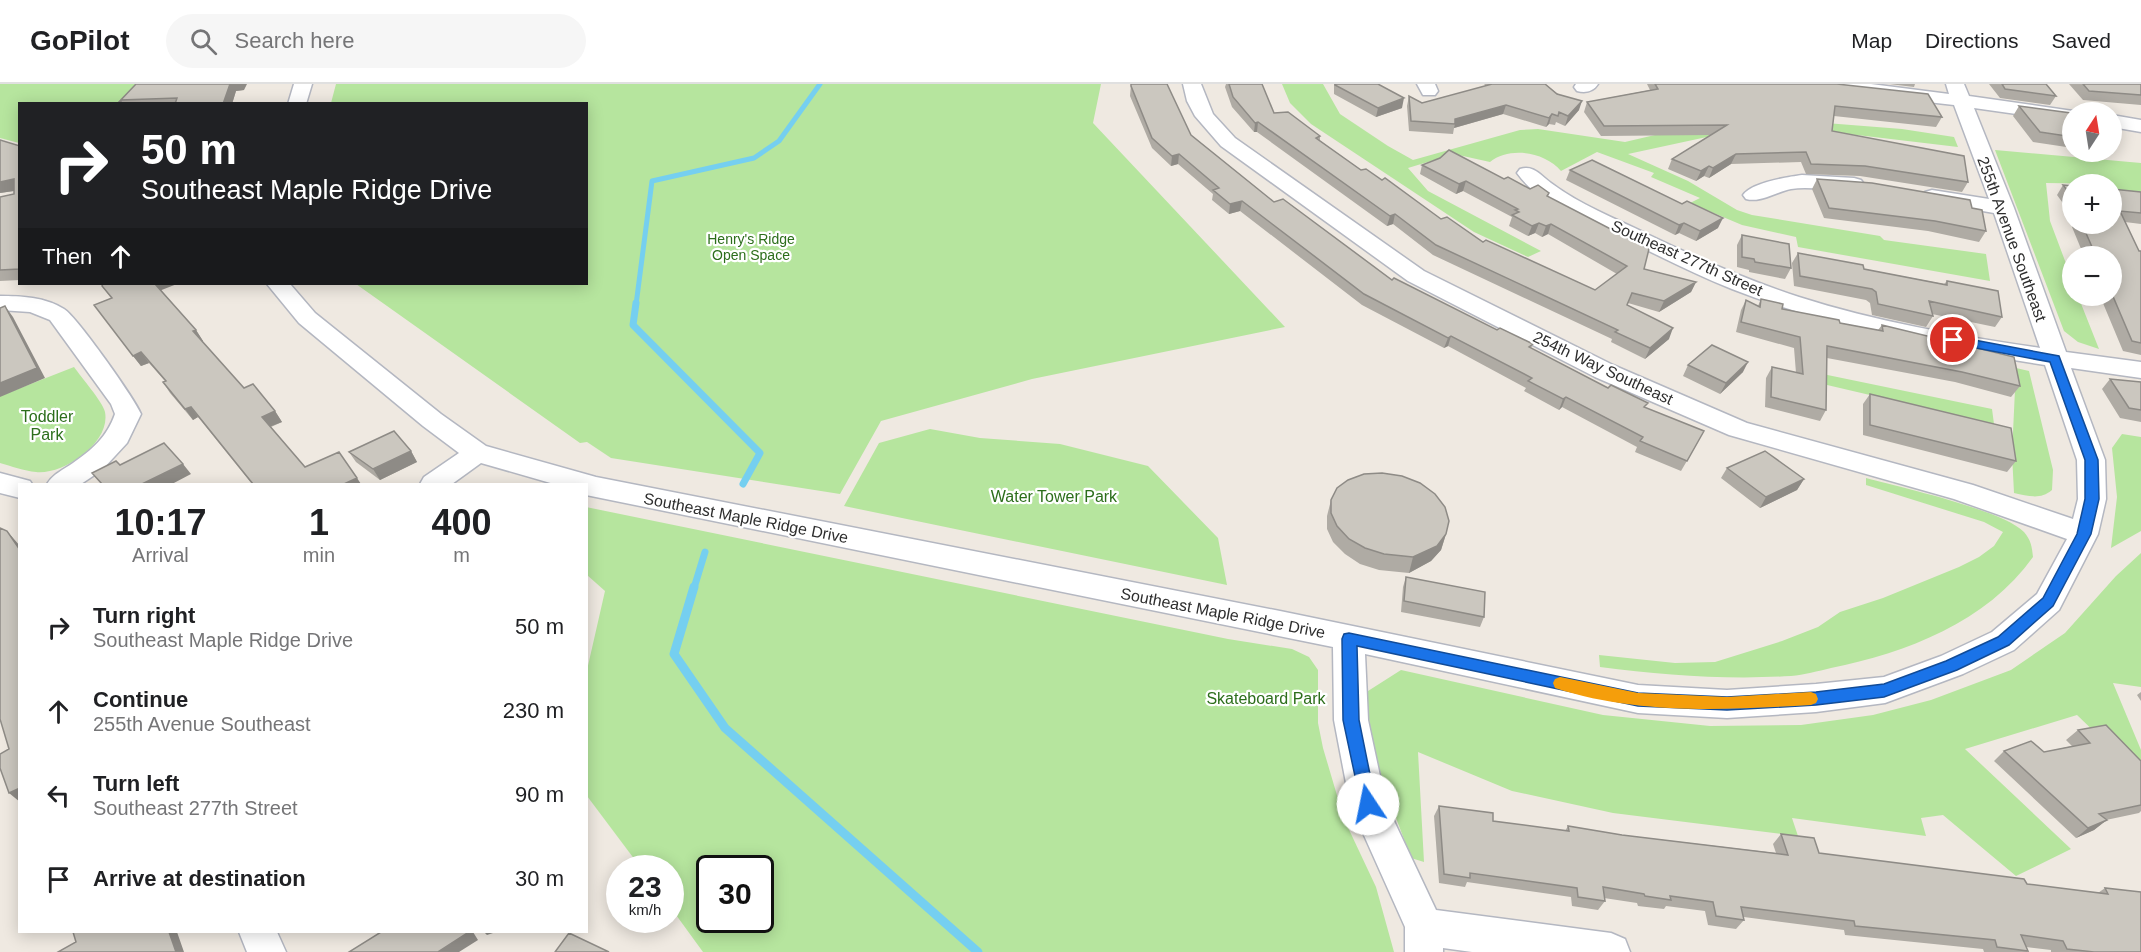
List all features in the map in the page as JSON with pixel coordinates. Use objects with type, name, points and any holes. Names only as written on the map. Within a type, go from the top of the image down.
[{"type":"street","points":[[298,102],[303,84]]},
{"type":"street","name":"254th Way Southeast","points":[[1192,84],[1196,103],[1206,120],[1227,142],[1390,258],[1416,276],[1594,366],[1738,429],[1963,492],[2084,534]]},
{"type":"street","points":[[1813,84],[1957,92],[2062,114]]},
{"type":"street","name":"255th Avenue Southeast","points":[[1957,92],[2003,208],[2091,460],[2092,499],[2084,534]]},
{"type":"street","points":[[2122,123],[2141,126]]},
{"type":"street","name":"Southeast 277th Street","points":[[1527,173],[1553,196],[1686,261],[1762,292],[1846,318],[2055,359],[2141,370]]},
{"type":"street","points":[[1753,195],[1776,185],[1794,181],[1875,187]]},
{"type":"street","points":[[1915,193],[2003,208]]},
{"type":"street","name":"Southeast Maple Ridge Drive","points":[[279,285],[307,318],[432,420],[477,453],[582,483]]},
{"type":"street","points":[[0,303],[27,303],[44,307],[58,315],[123,402],[128,414],[123,430],[109,450],[62,483]]},
{"type":"street","points":[[435,483],[477,453]]},
{"type":"street","points":[[0,483],[18,488]]},
{"type":"street","name":"Southeast Maple Ridge Drive","points":[[588,484],[659,501],[1638,699],[1727,704],[1816,698],[1884,690],[1952,665],[2003,641],[2048,602],[2084,534]]},
{"type":"street","points":[[1349,639],[1351,720],[1368,804],[1424,939],[1611,952]]},
{"type":"street","points":[[258,933],[267,952]]},
{"type":"green space","points":[[0,84],[146,84],[125,102],[18,102],[18,143],[0,138]]},
{"type":"green space","name":"Henry's Ridge Open Space","points":[[336,84],[1101,84],[1093,123],[1285,327],[1032,379],[881,421],[840,494],[611,458],[587,442],[580,443],[357,285],[588,285],[588,102],[331,102]]},
{"type":"green space","points":[[1282,84],[1323,84],[1340,114],[1413,160],[1520,130],[1538,129],[1625,142],[1736,116],[1902,129],[1954,137],[1958,147],[1857,135],[1753,127],[1628,154],[1688,181],[1737,210],[1752,215],[1880,236],[1884,240],[1986,254],[1990,281],[1798,247],[1796,237],[1742,225],[1690,203],[1700,198],[1651,177],[1654,173],[1597,152],[1561,171],[1546,159],[1527,153],[1507,154],[1490,162],[1454,154],[1408,168],[1428,191],[1541,251],[1528,257],[1474,232],[1311,124],[1290,103]]},
{"type":"green space","points":[[1995,150],[2062,156],[2062,162],[2141,163],[2141,192],[2122,190],[2122,174],[2062,174],[2062,183],[2046,183],[2050,221],[2062,253],[2062,306],[2082,306],[2099,349],[2078,342],[2064,331]]},
{"type":"green space","name":"Toddler Park","points":[[74,367],[105,412],[105,424],[101,435],[83,455],[71,463],[47,472],[22,470],[0,463],[0,396]]},
{"type":"green space","points":[[2016,368],[2029,371],[2053,470],[2052,490],[2039,496],[2014,493],[2012,454]]},
{"type":"green space","points":[[1813,372],[1992,409],[1994,424],[1810,381]]},
{"type":"green space","name":"Water Tower Park","points":[[930,429],[980,438],[1060,444],[1148,466],[1218,538],[1227,585],[844,506],[879,443]]},
{"type":"green space","points":[[2122,434],[2141,437],[2141,531],[2111,548],[2117,497],[2112,448]]},
{"type":"green space","points":[[1866,478],[1950,500],[2013,524],[2028,538],[2033,557],[1993,600],[1969,617],[1916,643],[1859,662],[1801,675],[1767,677],[1695,676],[1600,667],[1599,655],[1675,663],[1715,662],[1782,641],[1818,627],[1840,612],[1883,598],[1959,567],[1994,546],[2003,532],[1984,522],[1866,485]]},
{"type":"green space","name":"Skateboard Park","points":[[588,507],[1228,639],[1292,649],[1309,657],[1318,670],[1318,723],[1323,748],[1344,819],[1376,887],[1394,952],[703,952],[684,926],[684,855],[631,855],[588,797],[588,666],[605,591],[588,576]]},
{"type":"green space","points":[[2141,553],[2141,687],[2113,683],[2141,750],[2141,771],[2134,770],[2077,715],[1965,749],[2071,849],[2016,876],[1943,815],[1921,818],[1926,836],[1792,818],[1798,836],[1613,813],[1512,791],[1418,752],[1424,862],[1411,858],[1376,755],[1368,713],[1368,691],[1401,670],[1603,715],[1710,726],[1801,725],[1873,715],[1931,700],[2011,670],[2065,633],[2116,576]]},
{"type":"building","points":[[136,84],[230,84],[224,102],[176,102],[177,98],[121,100],[119,102]]},
{"type":"building","points":[[1131,84],[1167,84],[1191,135],[1274,202],[1283,199],[1392,280],[1394,278],[1497,330],[1500,328],[1533,344],[1529,347],[1608,388],[1611,385],[1648,403],[1644,407],[1704,431],[1687,461],[1640,441],[1643,437],[1566,397],[1563,399],[1528,381],[1532,378],[1364,294],[1242,201],[1230,204],[1213,190],[1219,188],[1179,154],[1172,156],[1152,138]]},
{"type":"building","points":[[1229,84],[1262,84],[1274,113],[1288,112],[1320,136],[1316,138],[1361,170],[1366,169],[1382,180],[1385,178],[1441,219],[1447,217],[1483,242],[1486,240],[1595,290],[1627,266],[1551,224],[1546,226],[1539,223],[1532,226],[1512,215],[1519,212],[1515,210],[1518,209],[1466,181],[1459,184],[1422,165],[1440,158],[1449,150],[1504,179],[1508,177],[1530,189],[1538,185],[1549,193],[1547,196],[1649,249],[1644,269],[1696,282],[1664,301],[1632,293],[1627,305],[1673,328],[1650,348],[1615,332],[1618,330],[1436,245],[1395,214],[1390,216],[1258,122],[1255,123],[1233,97]]},
{"type":"building","points":[[1335,84],[1378,84],[1404,98],[1378,108]]},
{"type":"building","points":[[1492,84],[1545,84],[1557,94],[1582,101],[1568,116],[1559,112],[1558,116],[1552,114],[1549,118],[1506,105],[1455,119],[1455,124],[1411,121],[1409,96],[1422,103]]},
{"type":"building","points":[[1655,84],[1837,84],[1928,94],[1942,117],[1835,106],[1832,131],[1964,156],[1968,182],[1865,166],[1811,164],[1806,152],[1736,154],[1713,168],[1709,166],[1701,171],[1672,159],[1727,125],[1604,126],[1587,102],[1658,89]]},
{"type":"building","points":[[2002,84],[2046,84],[2056,96],[2005,89]]},
{"type":"building","points":[[2083,84],[2141,84],[2141,95],[2089,91]]},
{"type":"building","points":[[2019,106],[2062,112],[2062,135],[2040,132]]},
{"type":"building","points":[[0,140],[18,145],[18,269],[0,270],[0,197],[14,194],[14,179],[0,182]]},
{"type":"building","points":[[1592,160],[1682,204],[1687,201],[1723,218],[1700,231],[1684,223],[1679,225],[1570,170]]},
{"type":"building","points":[[1817,179],[1872,183],[1970,200],[1972,208],[1982,210],[1986,231],[1935,221],[1829,208]]},
{"type":"building","points":[[2122,190],[2141,192],[2141,213],[2122,211]]},
{"type":"building","points":[[2122,215],[2141,251],[2141,343],[2132,341],[2117,306],[2122,306],[2122,246],[2092,246],[2086,234],[2122,234]]},
{"type":"building","points":[[1742,235],[1789,244],[1791,268],[1755,262],[1754,259],[1742,257]]},
{"type":"building","points":[[1798,253],[1863,265],[1864,269],[1947,285],[1947,281],[1998,291],[2002,317],[1929,301],[1933,316],[1878,304],[1876,292],[1872,289],[1800,276]]},
{"type":"building","points":[[156,285],[244,388],[253,384],[275,411],[262,417],[305,467],[339,452],[357,478],[346,483],[252,483],[191,407],[185,409],[163,382],[166,381],[141,352],[133,356],[94,305],[112,298],[102,286]]},
{"type":"building","points":[[1761,299],[1783,304],[1782,309],[1839,320],[1840,323],[1883,331],[1882,325],[2014,357],[2020,386],[1962,372],[1827,346],[1826,410],[1771,397],[1772,367],[1803,374],[1800,337],[1741,322],[1746,300],[1760,307]]},
{"type":"building","points":[[5,306],[37,368],[0,383],[0,308]]},
{"type":"building","points":[[1712,345],[1748,362],[1726,383],[1688,365]]},
{"type":"building","points":[[2110,379],[2141,382],[2141,410],[2129,408]]},
{"type":"building","points":[[1870,394],[2011,428],[2016,461],[1870,425]]},
{"type":"building","points":[[394,431],[411,451],[373,469],[349,452]]},
{"type":"building","points":[[164,443],[183,464],[144,483],[101,483],[92,473],[116,461],[120,465]]},
{"type":"building","points":[[1765,451],[1804,479],[1766,497],[1727,468]]},
{"type":"building","points":[[1382,473],[1402,476],[1420,483],[1435,494],[1445,507],[1449,521],[1446,534],[1437,546],[1413,557],[1384,554],[1365,548],[1349,539],[1337,526],[1331,513],[1331,500],[1337,488],[1348,480],[1364,474]]},
{"type":"building","points":[[0,528],[7,531],[18,547],[18,789],[9,793],[0,768],[0,754],[9,749],[0,719]]},
{"type":"building","points":[[1406,577],[1485,592],[1484,617],[1404,601]]},
{"type":"building","points":[[2106,725],[2141,761],[2141,805],[2099,814],[2107,820],[2088,828],[2004,751],[2031,741],[2044,752],[2090,743],[2078,730]]},
{"type":"building","points":[[1439,806],[1493,813],[1493,821],[1569,831],[1568,826],[1622,835],[1788,855],[1781,834],[1814,838],[1819,853],[2024,879],[2027,884],[2108,894],[2105,888],[2141,892],[2141,952],[2094,952],[2067,949],[2063,941],[2021,935],[2028,951],[1997,947],[1995,940],[1855,926],[1854,921],[1741,907],[1744,920],[1716,916],[1713,902],[1670,896],[1671,900],[1603,887],[1605,901],[1578,897],[1577,888],[1470,873],[1470,878],[1444,874]]},
{"type":"building","points":[[73,933],[169,933],[176,952],[58,952],[76,942]]},
{"type":"building","points":[[379,933],[467,933],[438,952],[349,952]]},
{"type":"building","points":[[569,933],[609,952],[555,952]]},
{"type":"waterway","points":[[636,305],[652,181],[754,158],[779,141],[820,84]]},
{"type":"waterway","points":[[636,303],[633,325],[760,453],[743,484]]},
{"type":"waterway","points":[[694,588],[705,552]]},
{"type":"waterway","points":[[694,587],[674,654],[725,728],[978,952]]},
{"type":"slow traffic","points":[[1560,683],[1638,699],[1727,704],[1811,699]]},
{"type":"route","points":[[1368,804],[1351,720],[1349,639],[1638,699],[1727,704],[1816,698],[1884,690],[1952,665],[2003,641],[2048,602],[2073,558],[2084,534],[2092,499],[2091,460],[2055,359],[1953,340]]}]
